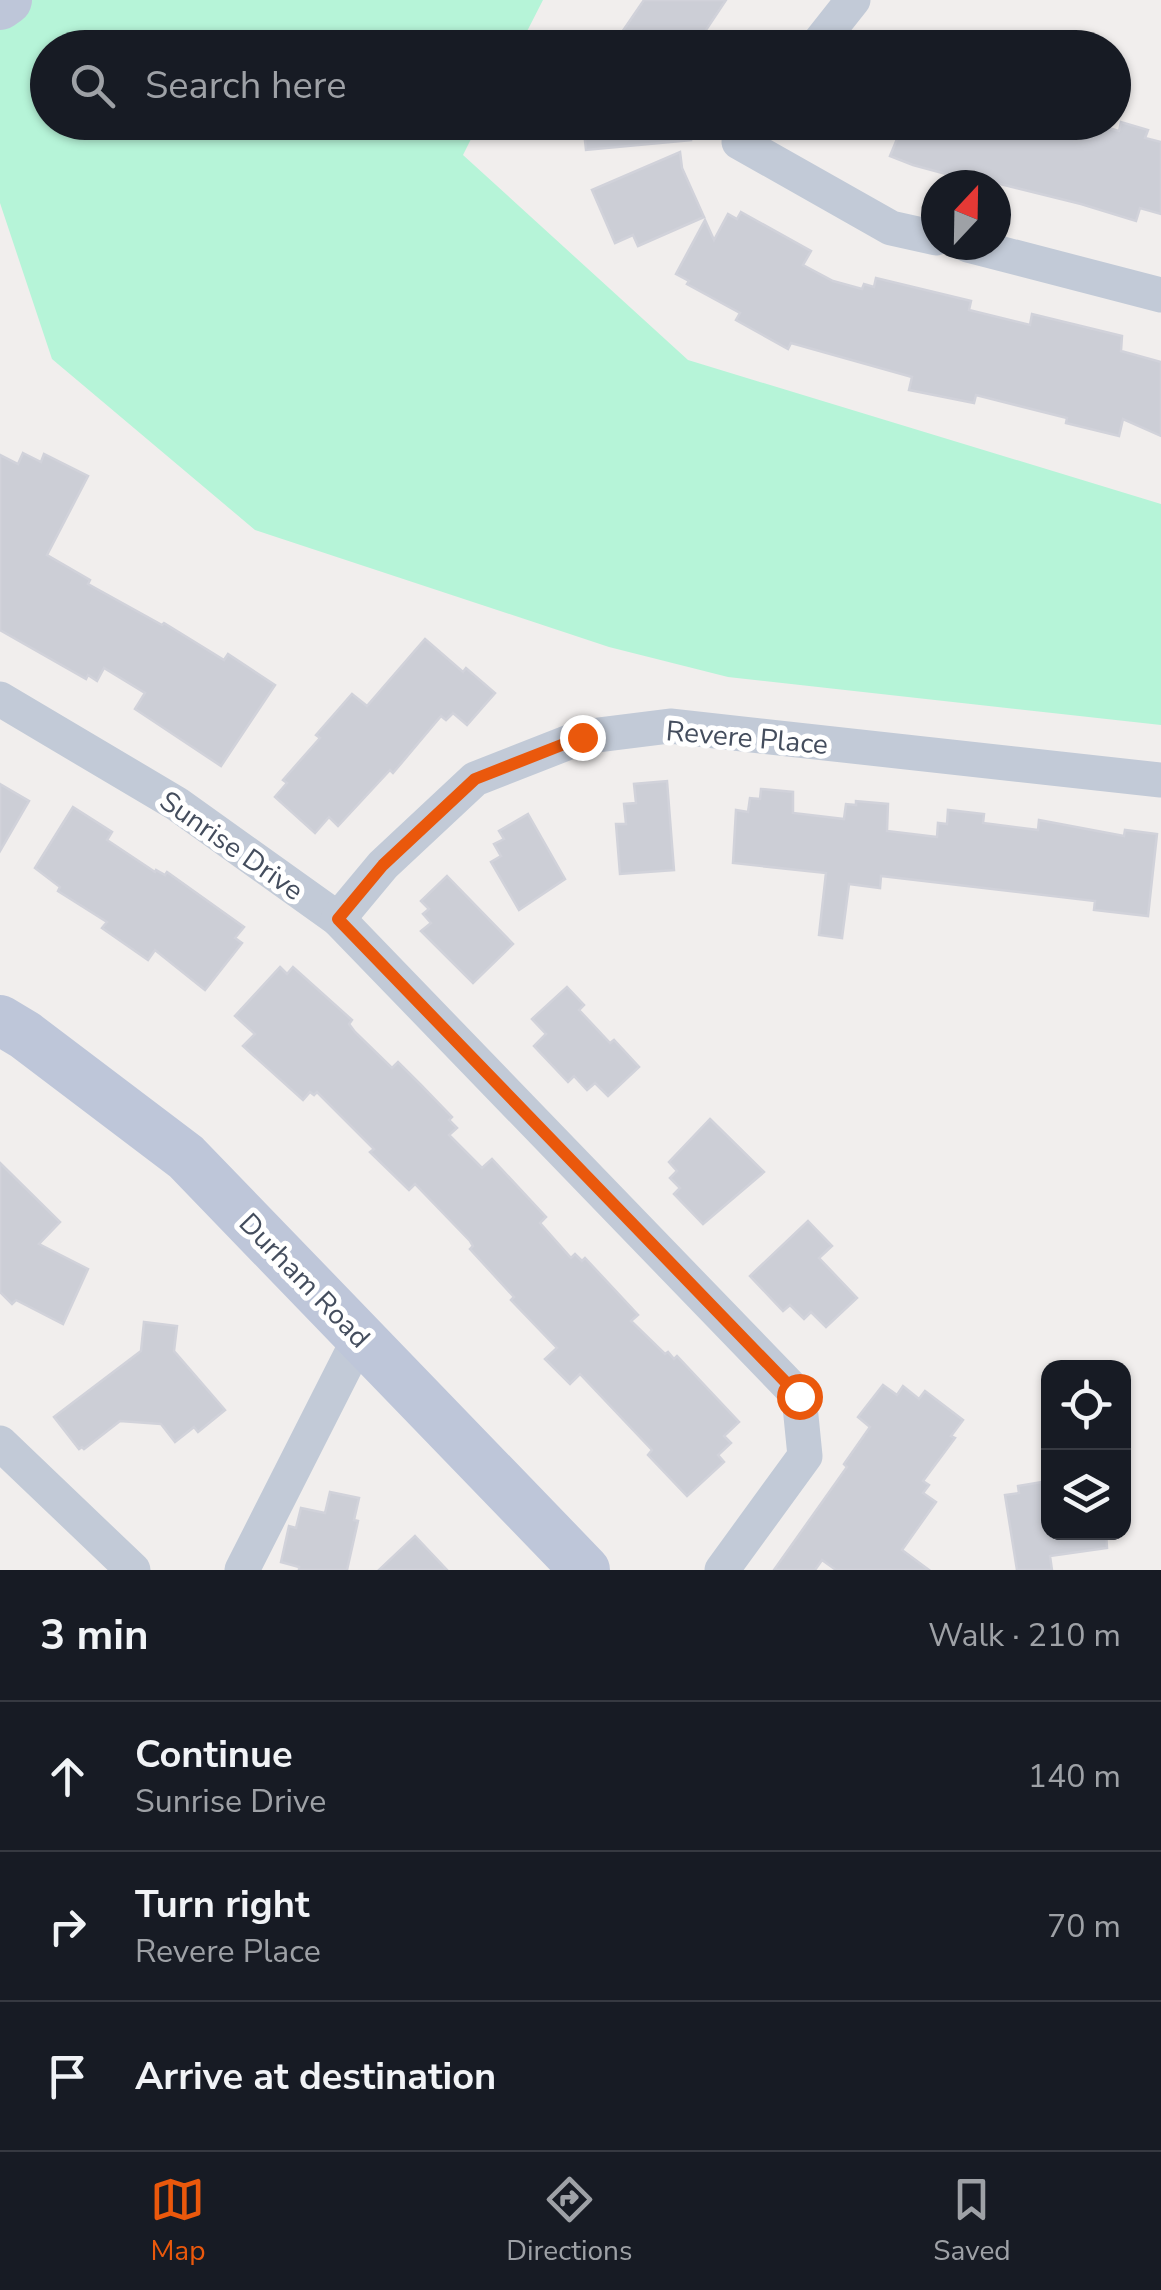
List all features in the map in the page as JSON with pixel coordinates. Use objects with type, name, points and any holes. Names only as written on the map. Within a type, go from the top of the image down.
[{"type":"main road","points":[[0,5],[7,0]]},
{"type":"main road","name":"Durham Road","points":[[0,1020],[186,1158],[585,1570]]},
{"type":"street","points":[[829,30],[853,0]]},
{"type":"street","points":[[759,140],[891,228],[921,235]]},
{"type":"street","points":[[1011,256],[1161,295]]},
{"type":"street","name":"Sunrise Drive","points":[[0,700],[177,804],[338,919],[799,1396],[805,1456],[722,1570]]},
{"type":"street","name":"Revere Place","points":[[338,919],[383,865],[475,779],[582,737],[670,726],[1161,780]]},
{"type":"street","points":[[242,1570],[360,1337]]},
{"type":"street","points":[[0,1443],[132,1570]]},
{"type":"green space","points":[[0,0],[543,0],[528,30],[30,30],[30,140],[470,140],[463,155],[688,360],[1161,504],[1161,725],[728,677],[609,647],[255,530],[52,359],[0,203]]},
{"type":"building","points":[[644,0],[726,0],[706,30],[623,30]]},
{"type":"building","points":[[1131,125],[1148,130],[1145,138],[1161,142],[1161,214],[1140,208],[1136,221],[1011,187],[1011,170],[931,170],[890,156],[897,140],[1131,140]]},
{"type":"building","points":[[585,140],[691,140],[586,150]]},
{"type":"building","points":[[680,152],[682,168],[704,217],[638,246],[633,235],[615,243],[592,190]]},
{"type":"building","points":[[741,212],[811,251],[803,265],[833,281],[862,289],[864,284],[874,287],[876,278],[971,301],[969,310],[1030,325],[1032,314],[1122,336],[1121,351],[1161,362],[1161,436],[1123,419],[1119,436],[976,395],[974,403],[909,390],[912,377],[791,343],[788,349],[736,320],[740,313],[676,274],[705,220],[714,240],[728,214],[737,219]]},
{"type":"building","points":[[23,453],[41,462],[44,454],[88,476],[47,555],[90,580],[88,584],[164,623],[224,660],[228,654],[275,685],[221,766],[135,709],[145,693],[104,668],[97,681],[88,675],[86,679],[0,630],[0,455],[18,464]]},
{"type":"building","points":[[425,639],[495,693],[467,725],[453,713],[446,720],[441,716],[393,773],[390,770],[338,826],[329,817],[315,833],[275,797],[287,783],[283,780],[352,694],[367,706]]},
{"type":"building","points":[[667,781],[674,870],[620,874],[616,824],[626,824],[624,804],[636,803],[634,784]]},
{"type":"building","points":[[0,784],[29,801],[0,851]]},
{"type":"building","points":[[761,789],[793,792],[793,813],[844,819],[846,804],[888,804],[887,831],[937,837],[938,823],[947,824],[948,810],[984,814],[983,823],[1038,830],[1039,820],[1124,836],[1125,830],[1157,834],[1148,916],[1094,910],[1095,901],[881,876],[880,888],[849,884],[842,938],[819,935],[826,873],[733,863],[736,810],[748,812],[750,798],[760,799]]},
{"type":"building","points":[[73,807],[112,832],[107,840],[155,872],[167,872],[244,927],[235,938],[242,943],[205,990],[155,950],[148,960],[102,928],[107,922],[58,891],[60,887],[35,868]]},
{"type":"building","points":[[528,814],[565,879],[519,910],[491,862],[501,856],[494,844],[504,839],[499,831]]},
{"type":"building","points":[[447,876],[513,944],[473,983],[421,931],[431,923],[423,914],[429,909],[421,901]]},
{"type":"building","points":[[280,967],[287,974],[293,967],[352,1020],[349,1024],[355,1032],[392,1068],[398,1062],[452,1117],[449,1120],[457,1128],[449,1135],[482,1168],[492,1159],[546,1217],[540,1223],[571,1258],[575,1254],[582,1261],[585,1258],[638,1315],[631,1321],[665,1354],[668,1352],[674,1359],[677,1356],[739,1422],[724,1436],[731,1443],[718,1455],[724,1462],[687,1496],[648,1455],[652,1450],[580,1374],[570,1384],[545,1359],[557,1348],[511,1300],[514,1297],[470,1249],[470,1241],[415,1184],[409,1190],[317,1092],[310,1092],[303,1100],[243,1046],[255,1034],[235,1016]]},
{"type":"building","points":[[567,987],[584,1005],[579,1010],[639,1067],[608,1096],[595,1083],[587,1090],[574,1076],[568,1082],[534,1046],[546,1034],[532,1019]]},
{"type":"building","points":[[710,1119],[764,1172],[703,1224],[674,1194],[680,1188],[670,1178],[677,1171],[669,1162]]},
{"type":"building","points":[[0,1163],[60,1222],[39,1244],[88,1269],[63,1324],[16,1300],[12,1304],[0,1292]]},
{"type":"building","points":[[808,1221],[832,1246],[819,1258],[857,1298],[826,1327],[811,1312],[804,1319],[790,1305],[783,1311],[750,1276]]},
{"type":"building","points":[[144,1322],[177,1326],[174,1351],[225,1410],[198,1432],[194,1427],[175,1442],[161,1424],[120,1421],[79,1449],[54,1417],[141,1351]]},
{"type":"building","points":[[883,1385],[897,1395],[903,1386],[919,1399],[925,1391],[963,1420],[951,1436],[955,1438],[923,1481],[929,1485],[923,1493],[936,1502],[902,1550],[929,1570],[836,1570],[822,1560],[815,1570],[774,1570],[847,1467],[844,1464],[870,1427],[858,1417]]},
{"type":"building","points":[[1041,1482],[1041,1540],[1106,1540],[1107,1548],[1050,1556],[1052,1570],[1017,1570],[1005,1495],[1019,1493],[1018,1486]]},
{"type":"building","points":[[330,1492],[359,1498],[347,1570],[299,1570],[281,1562],[289,1526],[296,1528],[301,1508],[325,1513]]},
{"type":"building","points":[[415,1536],[447,1570],[379,1570]]},
{"type":"route","points":[[582,737],[475,779],[383,865],[338,919],[799,1396]]}]
